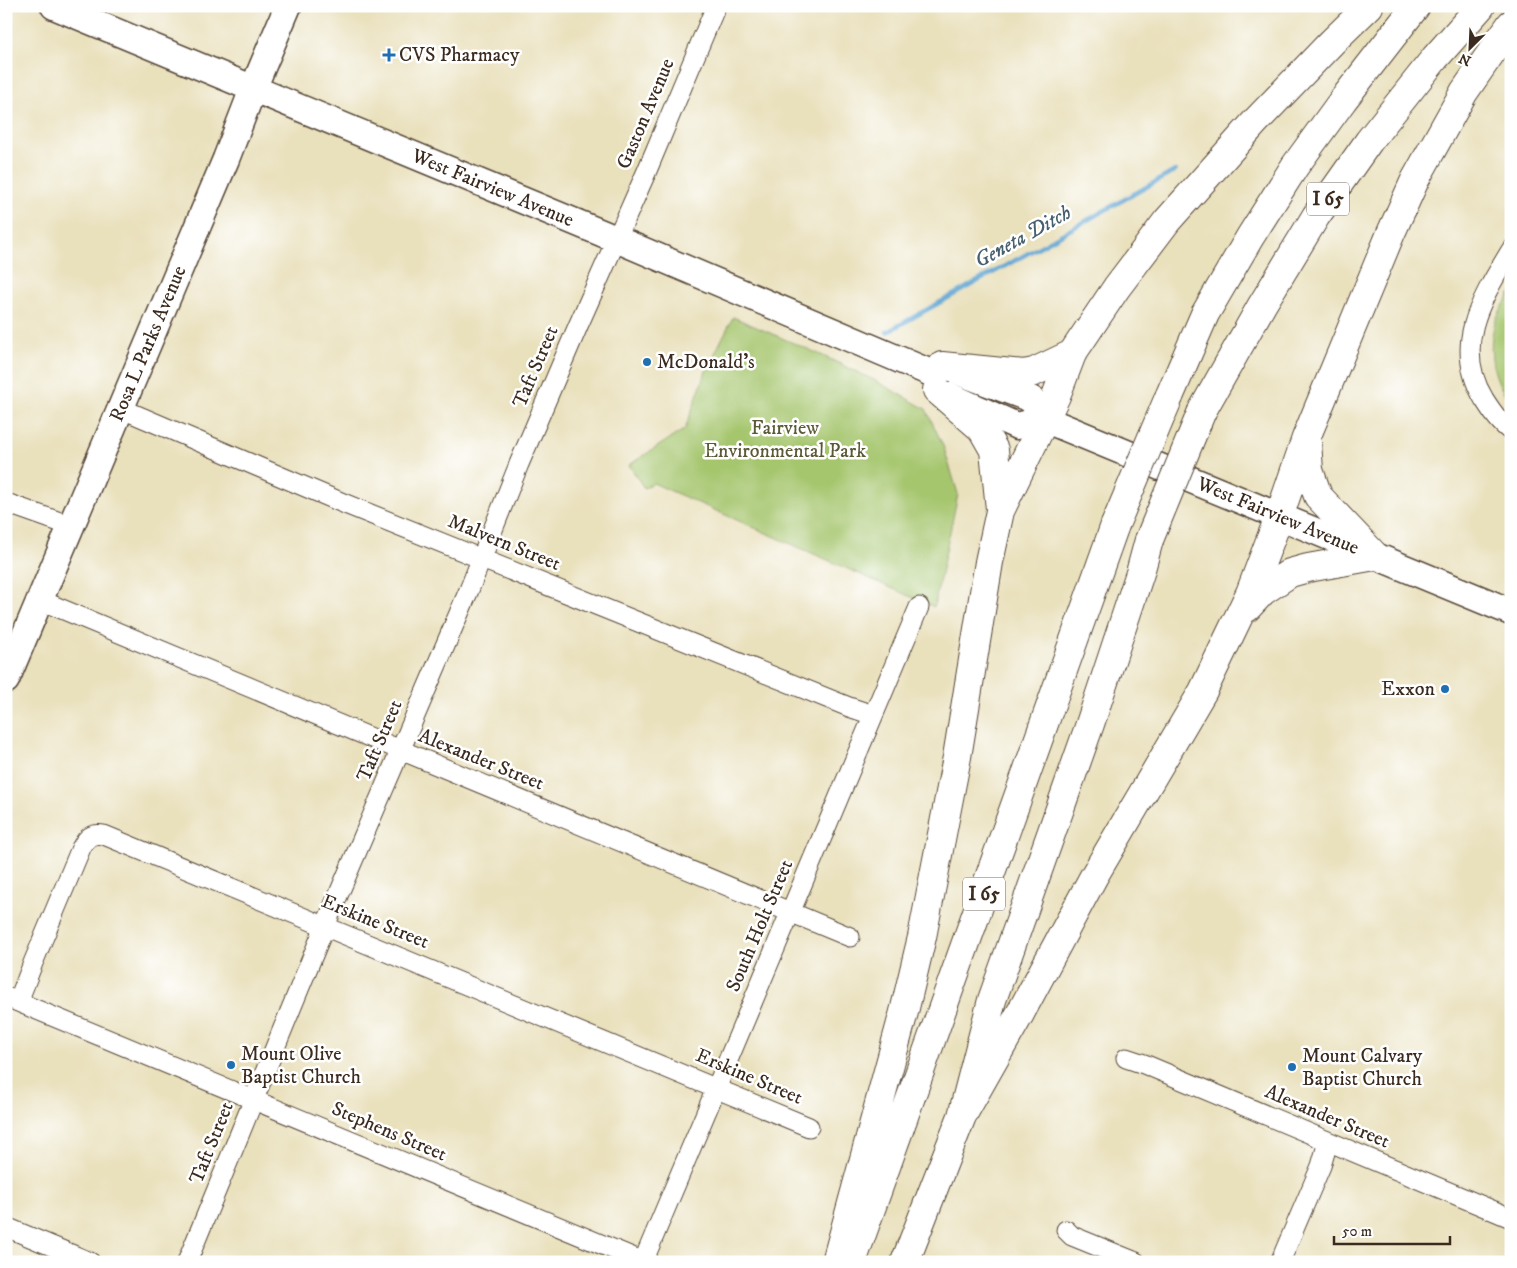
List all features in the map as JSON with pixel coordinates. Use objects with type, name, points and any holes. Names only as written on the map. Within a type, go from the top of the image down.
[{"type":"highway","points":[[836,1262],[904,1012],[922,936],[955,767],[989,562],[1000,511],[1056,396],[1072,354],[1117,287],[1167,221],[1256,121],[1369,6]]},
{"type":"highway","name":"I 65","points":[[852,1262],[1115,525],[1205,314],[1250,237],[1296,166],[1343,100],[1416,6]]},
{"type":"highway","name":"I 65","points":[[905,1262],[962,1116],[992,1000],[1090,724],[1140,573],[1149,540],[1202,411],[1262,305],[1316,216],[1375,134],[1435,58],[1481,6]]},
{"type":"highway","points":[[962,1116],[1021,1012],[1094,876],[1203,691],[1250,593],[1306,438],[1415,180],[1464,92],[1511,24]]},
{"type":"highway","points":[[937,376],[1024,374],[1034,372],[1072,354]]},
{"type":"highway","points":[[937,376],[982,429],[994,450],[1000,511]]},
{"type":"highway","points":[[1306,438],[1310,470],[1318,496],[1375,556]]},
{"type":"highway","points":[[1239,616],[1264,591],[1290,573],[1375,556]]},
{"type":"main road","name":"West Fairview Avenue","points":[[54,6],[616,239],[937,376],[1017,426],[1044,419],[1511,612]]},
{"type":"main road","name":"Rosa L Parks Avenue","points":[[6,680],[226,159],[288,6]]},
{"type":"street","name":"Gaston Avenue","points":[[616,239],[646,173],[716,6]]},
{"type":"street","name":"Taft Street","points":[[187,1262],[325,926],[616,239]]},
{"type":"street","points":[[1511,250],[1482,298],[1472,326],[1470,357],[1475,384],[1489,407],[1506,428],[1511,431]]},
{"type":"street","name":"Malvern Street","points":[[120,408],[343,503],[873,715]]},
{"type":"street","points":[[6,503],[71,526]]},
{"type":"street","name":"Alexander Street","points":[[40,600],[400,751],[850,936]]},
{"type":"street","name":"South Holt Street","points":[[643,1262],[919,607]]},
{"type":"street","name":"Erskine Street","points":[[12,1000],[33,963],[81,848],[88,837],[97,834],[104,835],[809,1127]]},
{"type":"street","name":"Stephens Street","points":[[12,1000],[643,1262]]},
{"type":"street","name":"Alexander Street","points":[[1126,1058],[1511,1218]]},
{"type":"street","points":[[1280,1262],[1321,1166],[1328,1142]]},
{"type":"street","points":[[6,1227],[90,1262]]},
{"type":"street","points":[[1066,1230],[1072,1236],[1136,1262]]},
{"type":"green space","points":[[1511,293],[1511,402],[1499,383],[1492,361],[1491,350],[1497,317]]},
{"type":"green space","name":"Fairview Environmental Park","points":[[733,317],[874,380],[926,409],[944,448],[958,494],[934,607],[653,483],[644,488],[629,465],[685,429],[706,371]]},
{"type":"waterway","name":"Geneta Ditch","points":[[887,332],[1175,171]]},
{"type":"place","name":"CVS Pharmacy","points":[[389,55]]},
{"type":"place","name":"McDonald's","points":[[647,362]]},
{"type":"place","name":"Exxon","points":[[1445,689]]},
{"type":"place","name":"Mount Olive Baptist Church","points":[[231,1065]]},
{"type":"place","name":"Mount Calvary Baptist Church","points":[[1292,1067]]}]
